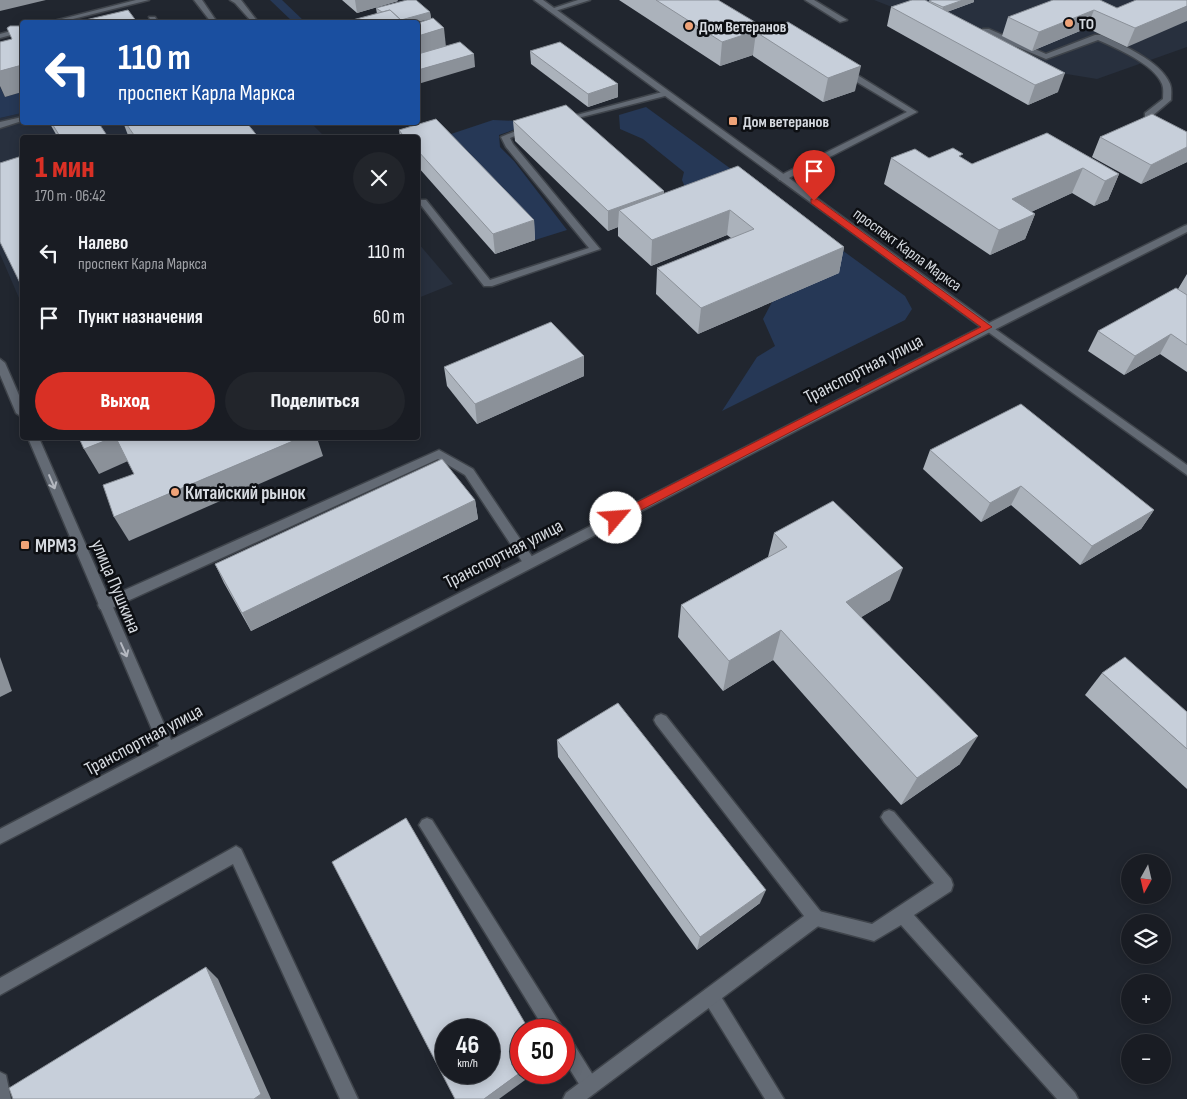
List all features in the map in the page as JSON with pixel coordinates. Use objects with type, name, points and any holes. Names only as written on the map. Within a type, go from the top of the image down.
[{"type":"street","points":[[62,20],[145,0]]},
{"type":"street","points":[[198,0],[213,20]]},
{"type":"street","points":[[234,0],[253,20]]},
{"type":"street","name":"проспект Карла Маркса","points":[[538,0],[1187,471]]},
{"type":"street","points":[[552,10],[586,0]]},
{"type":"street","points":[[809,0],[843,20]]},
{"type":"street","points":[[0,36],[20,31]]},
{"type":"street","points":[[986,31],[1046,58],[1098,37],[1117,46],[1152,67],[1166,83],[1167,100],[1148,115]]},
{"type":"street","points":[[782,178],[913,112],[834,64]]},
{"type":"street","points":[[423,202],[488,284],[595,248],[504,137],[549,123],[666,93]]},
{"type":"street","points":[[0,125],[20,120]]},
{"type":"street","name":"Транспортная улица","points":[[0,837],[167,748],[988,327],[1187,228]]},
{"type":"street","points":[[0,363],[20,408]]},
{"type":"street","name":"улица Пушкина","points":[[34,440],[167,748]]},
{"type":"street","points":[[105,605],[439,454],[470,472],[530,562]]},
{"type":"street","points":[[661,720],[815,918],[874,933],[944,885],[890,817]]},
{"type":"street","points":[[427,825],[548,1019]]},
{"type":"street","points":[[0,988],[236,854],[348,1099]]},
{"type":"street","points":[[902,914],[1069,1099]]},
{"type":"street","points":[[572,1099],[815,918]]},
{"type":"street","points":[[711,996],[775,1099]]},
{"type":"street","points":[[575,1062],[590,1086]]},
{"type":"street","points":[[0,1081],[2,1099]]},
{"type":"shaded area","points":[[270,0],[282,0],[303,20],[291,20]]},
{"type":"shaded area","points":[[874,0],[1187,0],[1187,47],[1097,79],[1036,69],[971,38]]},
{"type":"shaded area","points":[[0,87],[5,97],[20,93],[20,113],[0,118]]},
{"type":"shaded area","points":[[646,107],[905,296],[912,309],[905,320],[722,411],[757,357],[775,346],[763,319],[772,302],[838,273],[685,187],[682,180],[684,172],[643,139],[620,129],[619,115]]},
{"type":"shaded area","points":[[20,113],[20,125],[313,125],[323,135],[20,135],[20,300],[0,254],[0,118]]},
{"type":"shaded area","points":[[493,120],[518,121],[519,128],[499,135],[500,147],[514,161],[567,230],[535,240],[439,138]]},
{"type":"shaded area","points":[[420,245],[453,284],[420,297]]},
{"type":"building","points":[[407,0],[416,0],[430,12],[401,20],[390,10],[382,12],[376,8]]},
{"type":"building","points":[[656,0],[718,0],[765,28],[722,42]]},
{"type":"building","points":[[912,0],[925,0],[1065,73],[1035,85],[891,7]]},
{"type":"building","points":[[963,0],[943,7],[929,1]]},
{"type":"building","points":[[1053,0],[1100,0],[1117,8],[1136,0],[1187,0],[1187,6],[1135,28],[1094,10],[1039,32],[1008,17]]},
{"type":"building","points":[[128,10],[136,20],[86,20]]},
{"type":"building","points":[[390,10],[401,20],[352,20]]},
{"type":"building","points":[[433,18],[444,28],[420,35],[420,22]]},
{"type":"building","points":[[788,22],[861,66],[828,78],[756,32]]},
{"type":"building","points":[[19,26],[20,28],[20,66],[0,71],[0,42],[12,39],[7,28]]},
{"type":"building","points":[[460,42],[474,54],[420,69],[420,53]]},
{"type":"building","points":[[560,42],[618,84],[588,94],[530,51]]},
{"type":"building","points":[[566,105],[664,191],[608,211],[513,121]]},
{"type":"building","points":[[1152,114],[1187,132],[1187,147],[1151,165],[1100,137]]},
{"type":"building","points":[[436,119],[534,220],[493,234],[420,153],[420,135],[403,135],[399,130]]},
{"type":"building","points":[[53,125],[100,125],[107,135],[59,135]]},
{"type":"building","points":[[127,125],[248,125],[257,135],[134,135]]},
{"type":"building","points":[[1047,133],[1119,174],[1105,181],[1083,168],[1012,199],[1035,214],[999,230],[891,158],[915,149],[929,158],[953,148],[963,154],[959,156],[972,164]]},
{"type":"building","points":[[20,157],[20,283],[0,242],[0,163]]},
{"type":"building","points":[[738,166],[844,247],[701,308],[657,268],[754,229],[730,210],[652,240],[619,210]]},
{"type":"building","points":[[1176,288],[1187,295],[1187,345],[1171,334],[1135,356],[1098,331]]},
{"type":"building","points":[[551,322],[584,356],[475,404],[444,367]]},
{"type":"building","points":[[1021,404],[1154,510],[1092,546],[1021,486],[990,503],[930,450]]},
{"type":"building","points":[[80,440],[107,440],[84,449]]},
{"type":"building","points":[[117,440],[295,440],[114,517],[103,485],[134,474]]},
{"type":"building","points":[[442,459],[475,500],[242,613],[215,564]]},
{"type":"building","points":[[833,501],[903,568],[846,602],[978,736],[917,778],[781,630],[729,661],[681,605],[787,547],[774,533]]},
{"type":"building","points":[[1125,657],[1187,712],[1187,749],[1102,673]]},
{"type":"building","points":[[618,703],[766,890],[700,937],[557,740]]},
{"type":"building","points":[[406,818],[523,1019],[510,1019],[510,1080],[484,1099],[455,1099],[447,1084],[500,1084],[500,1019],[435,1019],[435,1060],[332,862]]},
{"type":"building","points":[[206,967],[261,1094],[254,1099],[13,1099],[9,1088]]},
{"type":"place","name":"ТО","points":[[1069,23]]},
{"type":"place","name":"Дом Ветеранов","points":[[689,26]]},
{"type":"place","name":"Дом ветеранов","points":[[733,121]]},
{"type":"place","name":"Китайский рынок","points":[[175,492]]},
{"type":"place","name":"МРМЗ","points":[[25,545]]},
{"type":"route","points":[[616,518],[988,327],[814,201]]}]
